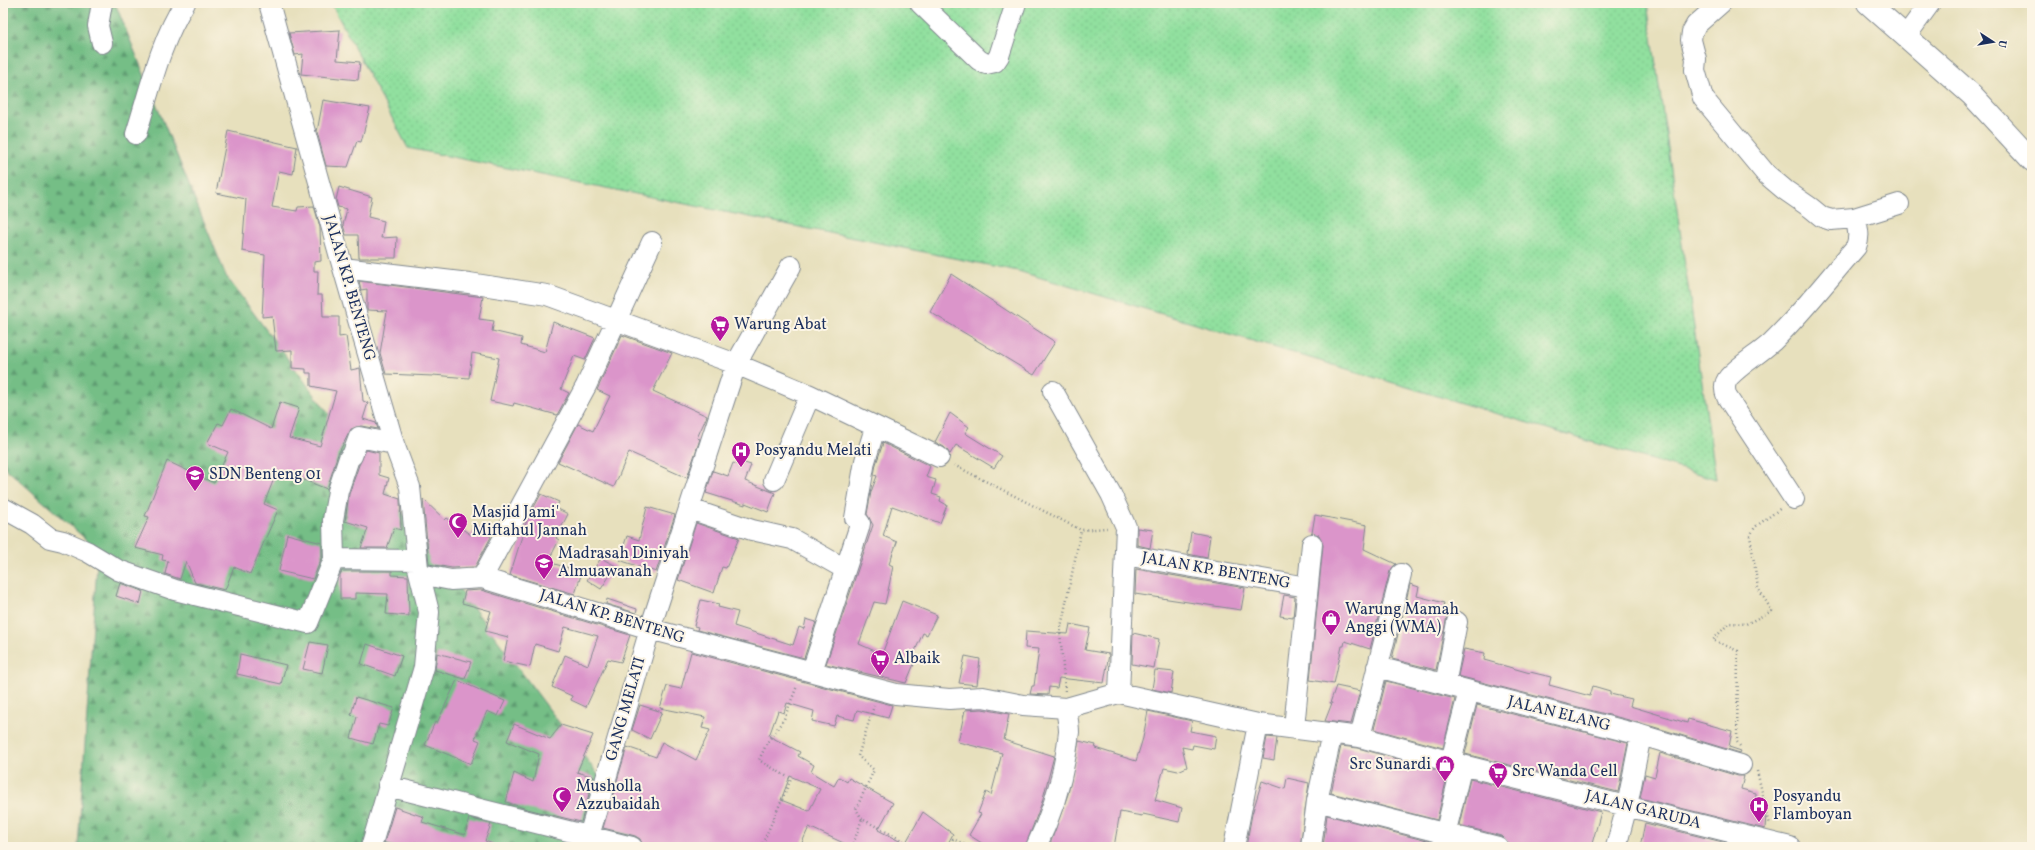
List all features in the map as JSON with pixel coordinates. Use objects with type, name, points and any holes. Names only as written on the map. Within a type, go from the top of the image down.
[{"type":"main road","points":[[1868,3],[1972,96],[2032,160]]},
{"type":"street","points":[[102,3],[98,26],[102,43]]},
{"type":"street","points":[[136,134],[156,69],[176,17],[185,3]]},
{"type":"street","name":"JALAN KP. BENTENG","points":[[269,3],[394,444],[410,487],[418,567],[429,612],[424,666],[388,786],[372,847]]},
{"type":"street","points":[[920,3],[979,60],[986,64],[995,62],[999,56],[1016,3]]},
{"type":"street","points":[[1721,3],[1696,25],[1692,32],[1691,40],[1703,98],[1766,174],[1784,190],[1822,217],[1831,220],[1854,218],[1899,204]]},
{"type":"street","points":[[1906,36],[1930,3]]},
{"type":"street","points":[[1794,499],[1727,397],[1724,390],[1729,377],[1755,357],[1790,323],[1856,247],[1859,238],[1858,225],[1854,218]]},
{"type":"street","points":[[482,578],[586,386],[652,242]]},
{"type":"street","name":"GANG MELATI","points":[[589,836],[650,629],[736,364],[791,266]]},
{"type":"street","points":[[343,268],[469,283],[548,295],[736,364],[810,396],[939,456]]},
{"type":"street","points":[[1053,391],[1111,494],[1126,527],[1119,694]]},
{"type":"street","points":[[774,480],[810,396]]},
{"type":"street","points":[[807,671],[859,528],[860,523],[855,518],[865,461],[876,428]]},
{"type":"street","points":[[3,508],[32,524],[50,538],[63,541],[88,552],[118,570],[175,590],[308,624],[334,559],[333,520],[338,491],[358,437],[394,444]]},
{"type":"street","points":[[690,509],[752,530],[792,539],[845,569]]},
{"type":"street","points":[[1294,728],[1312,544]]},
{"type":"street","name":"JALAN KP. BENTENG","points":[[1125,555],[1307,587]]},
{"type":"street","points":[[334,559],[418,567]]},
{"type":"street","name":"JALAN KP. BENTENG","points":[[418,567],[451,580],[482,578],[650,629],[879,690],[918,698],[949,699],[984,697],[1023,705],[1066,708],[1119,694],[1258,724],[1294,728]]},
{"type":"street","points":[[1360,737],[1401,574]]},
{"type":"street","points":[[1445,685],[1457,622]]},
{"type":"street","name":"JALAN ELANG","points":[[1377,667],[1746,760]]},
{"type":"street","points":[[1444,840],[1469,691]]},
{"type":"street","points":[[1036,847],[1056,794],[1063,767],[1069,731],[1066,708]]},
{"type":"street","points":[[1234,847],[1258,724]]},
{"type":"street","name":"JALAN GARUDA","points":[[1294,728],[1360,737],[1790,847]]},
{"type":"street","points":[[1311,847],[1317,801],[1332,733]]},
{"type":"street","points":[[1616,847],[1627,806],[1642,735]]},
{"type":"street","points":[[388,786],[632,847]]},
{"type":"street","points":[[1317,801],[1444,840],[1498,847]]},
{"type":"path","points":[[939,456],[988,483],[1081,530],[1126,527]]},
{"type":"path","points":[[1771,842],[1769,815],[1737,742],[1738,651],[1713,640],[1729,623],[1746,624],[1772,611],[1758,588],[1750,536],[1755,527],[1794,499]]},
{"type":"path","points":[[1066,708],[1060,632],[1081,530]]},
{"type":"path","points":[[761,847],[792,779],[759,760],[767,743],[784,719],[807,671]]},
{"type":"path","points":[[879,690],[858,756],[874,770],[856,809],[862,819],[915,847]]},
{"type":"path","points":[[852,847],[862,819]]},
{"type":"path","points":[[949,847],[953,839],[970,847]]},
{"type":"green space","points":[[3,3],[115,3],[226,276],[619,803],[734,847],[78,847],[98,550],[3,466]]},
{"type":"green space","points":[[331,3],[1647,3],[1716,479],[1018,271],[408,148]]},
{"type":"building","points":[[340,30],[337,60],[360,62],[358,80],[301,74],[303,54],[295,55],[289,33]]},
{"type":"building","points":[[323,100],[370,108],[361,142],[357,141],[348,167],[326,166],[317,132]]},
{"type":"building","points":[[228,131],[297,147],[293,174],[279,171],[272,207],[297,211],[298,207],[314,206],[320,227],[321,261],[314,262],[314,271],[318,271],[317,295],[322,295],[323,317],[339,317],[339,337],[346,336],[351,370],[360,368],[363,401],[368,403],[363,419],[376,423],[378,429],[361,426],[351,429],[338,454],[327,489],[284,472],[277,471],[264,504],[278,510],[250,574],[234,567],[225,590],[195,583],[186,561],[180,579],[165,574],[168,561],[162,560],[163,555],[135,548],[149,517],[145,516],[167,461],[214,483],[228,452],[207,443],[218,423],[223,425],[231,409],[271,429],[280,402],[299,408],[289,438],[320,446],[336,391],[311,386],[311,373],[306,373],[306,369],[292,368],[292,350],[276,351],[272,316],[262,317],[265,255],[242,251],[246,199],[216,193]]},
{"type":"building","points":[[339,187],[372,197],[368,217],[384,221],[381,238],[397,237],[396,258],[359,258],[358,235],[346,235],[343,225],[347,209],[338,207],[336,200]]},
{"type":"building","points":[[951,274],[1055,342],[1034,375],[930,312]]},
{"type":"building","points":[[359,281],[483,297],[479,319],[494,321],[492,331],[522,338],[521,345],[545,352],[553,322],[595,338],[585,360],[574,356],[561,389],[569,393],[557,415],[514,403],[513,406],[490,401],[499,358],[472,353],[469,378],[433,375],[386,374],[380,353],[387,311],[367,310],[367,289],[361,290]]},
{"type":"building","points":[[622,335],[672,353],[653,391],[707,416],[697,438],[700,439],[687,478],[629,452],[614,487],[558,462],[578,424],[593,431],[610,396],[597,390]]},
{"type":"building","points":[[950,413],[969,427],[965,433],[1002,456],[994,468],[956,445],[950,454],[944,447],[935,442]]},
{"type":"building","points":[[883,443],[930,466],[926,477],[936,480],[932,494],[941,497],[940,501],[947,505],[940,523],[892,506],[883,536],[897,542],[889,564],[893,566],[885,604],[874,602],[859,644],[882,654],[902,601],[937,615],[927,635],[923,633],[910,662],[914,664],[906,683],[826,664],[873,525],[867,514],[871,492],[877,476],[874,475],[876,464]]},
{"type":"building","points":[[366,450],[379,453],[379,475],[389,478],[385,494],[400,499],[401,530],[394,528],[387,548],[361,548],[368,528],[345,521],[349,494]]},
{"type":"building","points":[[738,461],[751,465],[745,481],[775,493],[768,512],[745,503],[745,505],[706,493],[713,471],[728,476],[733,463],[737,464]]},
{"type":"building","points":[[541,494],[559,502],[556,508],[568,514],[556,538],[559,540],[548,562],[582,572],[575,594],[510,575],[527,520]]},
{"type":"building","name":"Masjid Jami' Miftahul Jannah","points":[[423,499],[445,520],[447,518],[471,535],[477,526],[491,537],[475,567],[452,568],[429,564]]},
{"type":"building","points":[[647,507],[675,515],[656,572],[619,560],[627,536],[639,540]]},
{"type":"building","points":[[1315,515],[1367,525],[1364,549],[1396,564],[1390,571],[1370,649],[1345,641],[1344,646],[1342,646],[1334,684],[1310,680],[1323,545],[1319,535],[1312,533]]},
{"type":"building","points":[[696,523],[739,538],[726,568],[722,567],[714,593],[678,580]]},
{"type":"building","points":[[1137,528],[1153,530],[1150,548],[1137,545]]},
{"type":"building","points":[[1191,532],[1210,536],[1207,558],[1188,554]]},
{"type":"building","points":[[287,534],[322,543],[322,557],[313,579],[279,571]]},
{"type":"building","points":[[601,558],[616,566],[601,589],[587,580]]},
{"type":"building","points":[[1136,569],[1245,588],[1241,610],[1135,594]]},
{"type":"building","points":[[342,571],[392,571],[392,575],[408,576],[409,616],[386,614],[388,594],[355,593],[355,599],[340,599],[340,575]]},
{"type":"building","points":[[120,583],[143,591],[140,604],[116,596]]},
{"type":"building","points":[[1410,584],[1419,587],[1417,596],[1444,603],[1442,610],[1448,611],[1436,670],[1392,659]]},
{"type":"building","points":[[481,590],[630,635],[621,662],[608,659],[586,707],[571,700],[572,696],[552,687],[565,655],[588,665],[598,636],[565,627],[558,651],[535,644],[530,667],[503,661],[508,637],[485,631],[491,611],[462,603],[465,591]]},
{"type":"building","points":[[1284,595],[1295,597],[1293,618],[1280,616]]},
{"type":"building","points":[[607,599],[637,609],[636,613],[606,604]]},
{"type":"building","points":[[701,600],[719,604],[718,607],[738,612],[734,626],[793,645],[799,627],[804,629],[806,619],[816,622],[804,658],[697,630],[698,627],[694,626]]},
{"type":"building","points":[[1070,624],[1090,628],[1085,650],[1109,654],[1104,683],[1059,678],[1057,688],[1049,687],[1048,695],[1030,694],[1032,686],[1034,686],[1039,649],[1025,648],[1026,631],[1068,634]]},
{"type":"building","points":[[1133,633],[1159,639],[1154,668],[1132,664]]},
{"type":"building","points":[[310,642],[328,645],[322,673],[303,669]]},
{"type":"building","points":[[367,644],[402,656],[395,676],[361,664]]},
{"type":"building","points":[[1464,649],[1485,653],[1484,660],[1530,673],[1551,677],[1549,685],[1590,696],[1593,686],[1610,691],[1610,694],[1632,699],[1630,706],[1687,723],[1688,719],[1732,731],[1729,747],[1741,751],[1740,753],[1644,724],[1458,676]]},
{"type":"building","points":[[691,652],[892,705],[888,718],[857,710],[854,720],[837,716],[834,726],[812,721],[814,711],[787,703],[784,713],[778,711],[769,736],[800,752],[798,756],[814,765],[811,772],[834,786],[839,777],[847,782],[849,778],[893,803],[878,830],[905,844],[923,812],[953,834],[946,847],[852,847],[809,827],[800,847],[643,847],[640,839],[635,836],[603,828],[627,747],[656,757],[662,742],[696,760],[710,730],[702,728],[705,717],[660,708],[667,686],[681,689]],"holes":[[[790,776],[820,789],[809,811],[781,800]]]},
{"type":"building","points":[[437,653],[471,662],[465,679],[435,670]]},
{"type":"building","points":[[240,654],[286,665],[281,684],[237,674]]},
{"type":"building","points":[[965,656],[980,659],[977,685],[959,683]]},
{"type":"building","points":[[1155,670],[1174,672],[1171,693],[1152,689]]},
{"type":"building","points":[[457,680],[505,701],[498,716],[487,711],[475,739],[480,741],[471,764],[425,745]]},
{"type":"building","points":[[1386,681],[1455,699],[1443,748],[1374,729]]},
{"type":"building","points":[[1336,686],[1360,691],[1351,724],[1325,721],[1332,703],[1330,703]]},
{"type":"building","points":[[356,697],[394,708],[388,726],[379,724],[373,744],[351,738],[357,717],[351,715]]},
{"type":"building","points":[[640,705],[662,712],[650,739],[632,730]]},
{"type":"building","points":[[1477,705],[1628,743],[1618,792],[1465,754]]},
{"type":"building","points":[[982,709],[1009,714],[1004,740],[1054,756],[1042,802],[1025,847],[988,847],[969,835],[981,814],[978,813],[986,792],[991,795],[1002,753],[958,742],[965,710]]},
{"type":"building","points":[[1148,711],[1192,721],[1190,731],[1216,736],[1214,749],[1193,745],[1192,749],[1182,747],[1187,767],[1178,771],[1164,768],[1155,800],[1182,808],[1179,822],[1143,814],[1142,816],[1120,812],[1114,847],[1049,847],[1068,794],[1079,741],[1096,745],[1095,748],[1136,761],[1143,738]]},
{"type":"building","points":[[514,724],[550,739],[561,725],[593,735],[577,772],[594,777],[581,822],[527,809],[506,802],[514,773],[533,782],[539,754],[507,741]]},
{"type":"building","points":[[1267,737],[1277,738],[1274,760],[1263,758]]},
{"type":"building","points":[[1341,746],[1358,748],[1448,773],[1437,820],[1331,793]]},
{"type":"building","points":[[1660,753],[1738,776],[1744,776],[1741,789],[1756,793],[1755,811],[1766,814],[1765,829],[1640,798],[1645,774],[1655,777]]},
{"type":"building","points":[[1287,778],[1309,783],[1300,847],[1246,847],[1252,814],[1262,781],[1285,789]]},
{"type":"building","points":[[1470,779],[1601,812],[1591,847],[1509,847],[1510,844],[1501,836],[1459,825]]},
{"type":"building","points":[[395,807],[424,817],[422,822],[465,835],[469,818],[491,824],[485,841],[493,844],[492,847],[431,847],[415,842],[414,847],[395,847],[384,843]]},
{"type":"building","points":[[1327,815],[1431,842],[1431,847],[1323,847]]},
{"type":"building","points":[[1645,823],[1743,847],[1640,847]]},
{"type":"place","name":"Warung Abat","points":[[720,342]]},
{"type":"place","name":"Posyandu Melati","points":[[741,468]]},
{"type":"place","name":"SDN Benteng 01","points":[[195,492]]},
{"type":"place","name":"Masjid Jami' Miftahul Jannah","points":[[458,539]]},
{"type":"place","name":"Madrasah Diniyah Almuawanah","points":[[544,580]]},
{"type":"place","name":"Warung Mamah Anggi (WMA)","points":[[1331,636]]},
{"type":"place","name":"Albaik","points":[[880,676]]},
{"type":"place","name":"Src Sunardi","points":[[1445,782]]},
{"type":"place","name":"Src Wanda Cell","points":[[1498,789]]},
{"type":"place","name":"Musholla Azzubaidah","points":[[562,813]]},
{"type":"place","name":"Posyandu Flamboyan","points":[[1759,823]]}]
